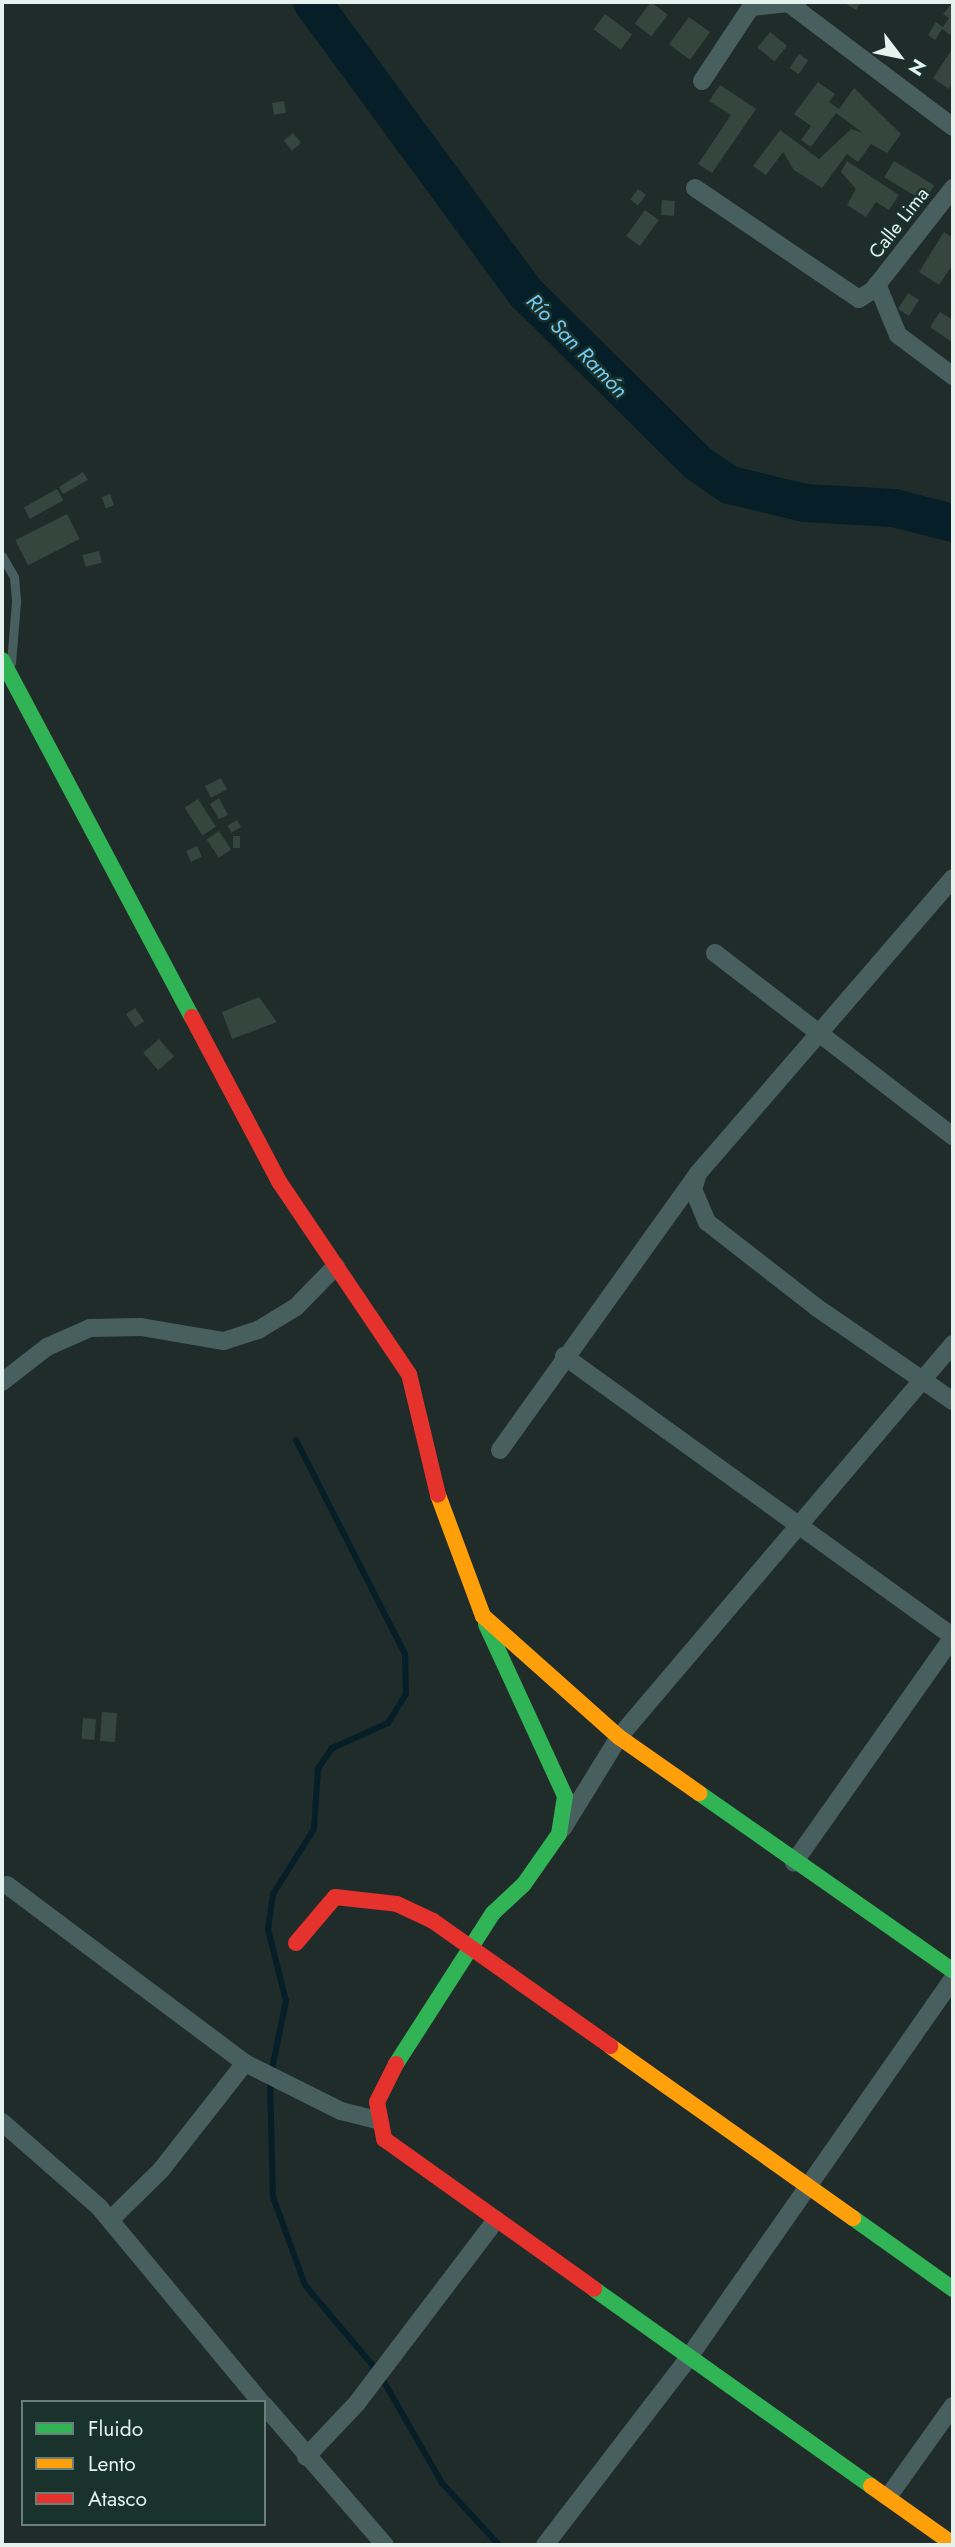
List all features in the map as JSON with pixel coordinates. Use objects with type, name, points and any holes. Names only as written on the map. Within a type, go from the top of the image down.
[{"type":"street","points":[[702,81],[751,7],[792,3],[953,127]]},
{"type":"street","name":"Calle Lima","points":[[877,284],[953,187]]},
{"type":"street","points":[[695,188],[850,295],[867,295],[877,284],[898,335],[953,376]]},
{"type":"street","points":[[5,671],[280,1183],[409,1374],[445,1524],[483,1616],[565,1796],[559,1834]]},
{"type":"street","points":[[500,1450],[564,1356],[698,1173],[953,878]]},
{"type":"street","points":[[715,953],[817,1036],[953,1136]]},
{"type":"street","points":[[698,1173],[693,1189],[707,1222],[953,1401]]},
{"type":"street","points":[[2,1382],[47,1347],[90,1328],[141,1327],[224,1341],[258,1330],[296,1307],[336,1266]]},
{"type":"street","points":[[953,1344],[804,1523],[619,1737],[559,1834],[524,1884],[493,1913],[397,2061],[377,2102],[376,2120],[384,2139],[403,2155],[953,2544]]},
{"type":"street","points":[[564,1356],[804,1523],[953,1637],[794,1862]]},
{"type":"street","points":[[483,1616],[619,1737],[953,1971]]},
{"type":"street","points":[[7,1885],[246,2063],[341,2111],[376,2120]]},
{"type":"street","points":[[296,1943],[335,1897],[355,1896],[397,1904],[472,1949],[812,2185],[953,2289]]},
{"type":"street","points":[[545,2545],[689,2357],[812,2185],[953,1979]]},
{"type":"street","points":[[110,2220],[161,2170],[246,2063]]},
{"type":"street","points":[[2,2122],[110,2220],[260,2400]]},
{"type":"street","points":[[306,2456],[357,2403],[496,2220]]},
{"type":"street","points":[[888,2497],[953,2406]]},
{"type":"street","points":[[266,2408],[385,2545]]},
{"type":"lane","points":[[2,556],[14,577],[16,602],[5,671]]},
{"type":"building","points":[[651,2],[668,15],[652,36],[635,24]]},
{"type":"building","points":[[843,2],[861,2],[856,10]]},
{"type":"building","points":[[953,2],[953,30],[950,35],[942,29],[935,40],[928,35],[936,22],[943,27],[949,18],[943,14]]},
{"type":"building","points":[[605,14],[632,34],[621,50],[594,29]]},
{"type":"building","points":[[689,17],[710,32],[690,60],[669,45]]},
{"type":"building","points":[[770,32],[787,46],[775,61],[757,48]]},
{"type":"building","points":[[953,48],[953,82],[949,89],[933,78]]},
{"type":"building","points":[[799,54],[808,60],[799,74],[789,68]]},
{"type":"building","points":[[818,82],[835,94],[829,102],[839,109],[854,88],[901,134],[887,153],[871,144],[858,162],[847,154],[822,188],[794,170],[783,152],[766,175],[753,166],[780,130],[819,159],[851,129],[863,133],[836,113],[811,147],[801,140],[811,126],[794,114]]},
{"type":"building","points":[[720,85],[756,109],[712,173],[698,164],[731,115],[709,101]]},
{"type":"building","points":[[284,101],[286,113],[274,115],[272,103]]},
{"type":"building","points":[[293,133],[301,143],[292,151],[284,141]]},
{"type":"building","points":[[847,161],[899,195],[889,210],[876,202],[866,217],[847,205],[856,189],[841,172]]},
{"type":"building","points":[[894,161],[934,185],[925,201],[884,177]]},
{"type":"building","points":[[638,189],[646,195],[638,205],[630,199]]},
{"type":"building","points":[[662,200],[675,201],[674,216],[661,215]]},
{"type":"building","points":[[645,210],[659,220],[640,246],[626,236]]},
{"type":"building","points":[[944,232],[953,238],[953,264],[939,285],[919,272]]},
{"type":"building","points":[[908,293],[919,300],[909,316],[898,309]]},
{"type":"building","points":[[940,312],[953,320],[953,343],[930,327]]},
{"type":"building","points":[[83,472],[88,480],[63,494],[59,487]]},
{"type":"building","points":[[57,489],[63,500],[30,519],[24,507]]},
{"type":"building","points":[[110,494],[114,505],[106,508],[102,497]]},
{"type":"building","points":[[67,514],[80,539],[28,565],[15,540]]},
{"type":"building","points":[[99,551],[102,563],[85,567],[83,555]]},
{"type":"building","points":[[221,778],[227,790],[211,798],[205,786]]},
{"type":"building","points":[[219,798],[228,815],[219,819],[210,804]]},
{"type":"building","points":[[198,799],[216,827],[203,835],[185,808]]},
{"type":"building","points":[[237,820],[241,827],[231,832],[227,826]]},
{"type":"building","points":[[219,831],[231,849],[219,858],[207,839]]},
{"type":"building","points":[[233,836],[240,836],[240,848],[233,848]]},
{"type":"building","points":[[197,846],[202,857],[191,862],[186,851]]},
{"type":"building","points":[[259,997],[277,1022],[232,1039],[222,1012]]},
{"type":"building","points":[[135,1008],[144,1021],[135,1027],[126,1014]]},
{"type":"building","points":[[159,1039],[174,1056],[158,1070],[143,1053]]},
{"type":"building","points":[[102,1712],[117,1713],[115,1742],[100,1741]]},
{"type":"building","points":[[83,1718],[96,1719],[95,1740],[82,1739]]},
{"type":"waterway","name":"Río San Ramón","points":[[312,2],[526,293],[698,463],[730,485],[805,503],[894,508],[953,523]]},
{"type":"waterway","points":[[296,1440],[405,1654],[406,1694],[388,1723],[332,1748],[318,1769],[314,1829],[273,1894],[268,1929],[286,2001],[270,2078],[273,2197],[305,2285],[379,2373],[442,2483],[499,2545]]},
{"type":"traffic: fast","points":[[2,660],[192,1017]]},
{"type":"traffic: fast","points":[[396,2064],[493,1913],[524,1884],[559,1834],[565,1796],[486,1624]]},
{"type":"traffic: fast","points":[[699,1793],[953,1971]]},
{"type":"traffic: fast","points":[[853,2218],[953,2289]]},
{"type":"traffic: fast","points":[[594,2289],[871,2486]]},
{"type":"traffic: slow","points":[[438,1495],[483,1616],[619,1737],[699,1793]]},
{"type":"traffic: slow","points":[[610,2046],[853,2218]]},
{"type":"traffic: slow","points":[[871,2486],[953,2544]]},
{"type":"traffic: jam","points":[[192,1017],[280,1183],[409,1374],[438,1495]]},
{"type":"traffic: jam","points":[[296,1943],[335,1897],[397,1904],[433,1921],[610,2046]]},
{"type":"traffic: jam","points":[[396,2064],[377,2102],[384,2139],[594,2289]]}]
